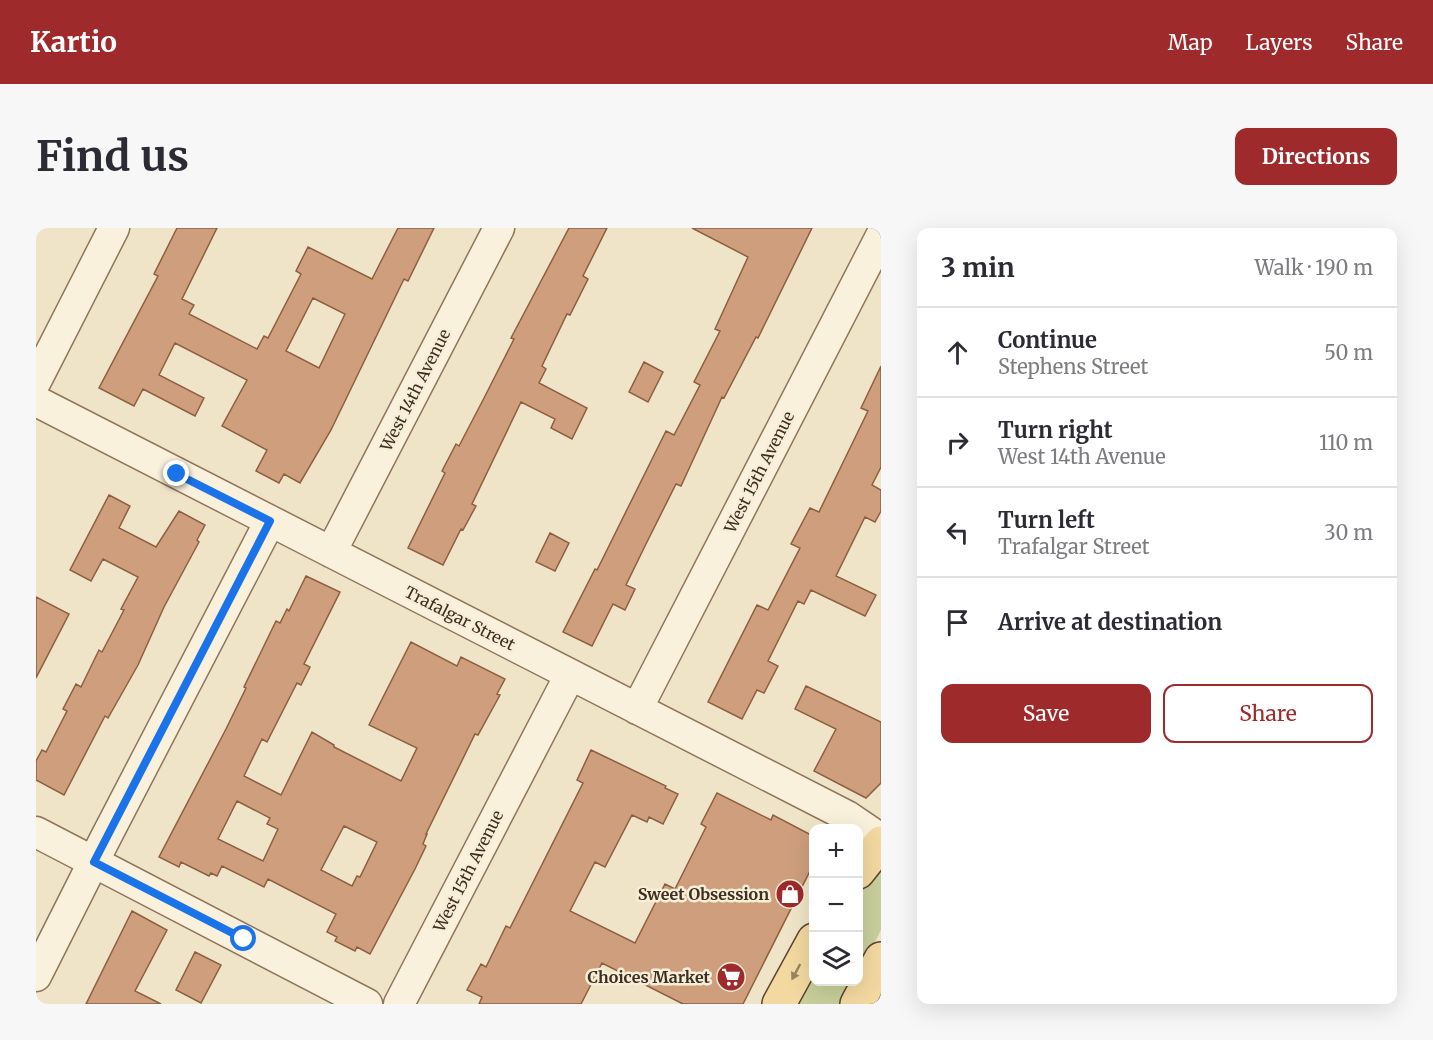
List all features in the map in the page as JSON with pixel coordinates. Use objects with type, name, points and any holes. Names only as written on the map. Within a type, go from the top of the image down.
[{"type":"main road","points":[[863,865],[881,841]]},
{"type":"main road","points":[[779,1004],[809,948]]},
{"type":"main road","points":[[857,1004],[881,959]]},
{"type":"street","points":[[36,381],[114,228]]},
{"type":"street","name":"West 14th Avenue","points":[[331,552],[499,228]]},
{"type":"street","name":"West 15th Avenue","points":[[638,709],[881,236]]},
{"type":"street","name":"Trafalgar Street","points":[[36,401],[847,816],[881,841]]},
{"type":"street","points":[[36,976],[270,521]]},
{"type":"street","name":"West 15th Avenue","points":[[399,1004],[570,675]]},
{"type":"street","points":[[36,832],[367,1004]]},
{"type":"green space","points":[[881,871],[881,930],[863,965],[863,932],[863,887]]},
{"type":"green space","points":[[809,970],[809,986],[852,986],[842,1004],[792,1004]]},
{"type":"building","points":[[177,228],[217,228],[182,299],[194,305],[189,314],[257,349],[264,336],[268,338],[301,274],[296,271],[308,247],[372,279],[398,228],[434,228],[408,281],[404,279],[331,430],[300,483],[284,474],[279,483],[256,471],[267,450],[222,426],[247,380],[175,343],[159,375],[204,398],[195,416],[143,389],[134,406],[99,388],[158,276],[154,274]],"holes":[[[313,298],[345,314],[319,368],[286,351]]]},
{"type":"building","points":[[569,228],[607,228],[583,276],[588,279],[570,315],[567,314],[542,366],[546,369],[539,383],[587,408],[572,439],[551,428],[555,419],[521,402],[472,504],[476,506],[463,530],[461,529],[443,565],[408,548],[445,473],[442,471],[456,444],[459,446],[514,339],[511,338]]},
{"type":"building","points":[[692,228],[812,228],[758,338],[756,337],[724,398],[722,397],[681,486],[676,484],[646,544],[626,585],[635,589],[625,610],[613,604],[592,646],[563,632],[595,569],[597,570],[666,431],[674,435],[700,385],[694,382],[720,331],[715,329],[748,257]]},
{"type":"building","points":[[644,362],[663,372],[648,402],[629,392]]},
{"type":"building","points":[[881,366],[881,467],[872,485],[881,490],[881,511],[875,522],[865,517],[836,576],[876,595],[865,616],[811,590],[804,604],[798,601],[768,661],[778,666],[764,693],[757,690],[742,719],[708,702],[757,605],[768,610],[800,548],[791,544],[810,508],[819,512],[868,411],[861,408]]},
{"type":"building","points":[[109,495],[130,506],[119,528],[156,547],[179,511],[205,525],[197,540],[199,542],[164,607],[138,665],[108,718],[105,716],[64,795],[36,780],[36,761],[42,750],[46,752],[67,711],[63,709],[76,684],[81,687],[99,650],[102,652],[138,577],[103,559],[91,581],[70,570]]},
{"type":"building","points":[[550,533],[569,543],[555,571],[536,562]]},
{"type":"building","points":[[306,576],[340,592],[304,664],[310,667],[301,685],[297,683],[267,742],[262,739],[244,776],[281,795],[312,732],[334,747],[401,781],[417,748],[369,725],[411,642],[457,666],[461,657],[505,679],[497,694],[500,695],[478,735],[475,734],[426,834],[423,844],[426,846],[415,869],[370,954],[357,947],[355,951],[335,941],[337,937],[327,932],[336,914],[268,879],[264,887],[222,866],[217,876],[211,873],[209,876],[181,862],[179,867],[159,857],[226,729],[276,621],[280,623],[287,609],[289,611]],"holes":[[[237,801],[270,818],[267,824],[278,829],[263,861],[218,839]],[[344,826],[377,842],[360,877],[357,876],[352,886],[321,870]]]},
{"type":"building","points":[[36,597],[69,614],[36,678]]},
{"type":"building","points":[[806,686],[881,722],[881,783],[866,798],[814,771],[836,729],[795,709]]},
{"type":"building","points":[[591,750],[678,794],[663,824],[649,817],[647,822],[632,815],[605,867],[595,862],[570,911],[635,943],[665,884],[675,889],[706,827],[701,824],[717,793],[771,820],[773,815],[809,834],[809,873],[743,1004],[683,1004],[602,963],[581,1004],[479,1004],[482,997],[467,990],[481,964],[486,967],[506,926],[510,928],[583,783],[577,780]]},
{"type":"building","points":[[132,911],[167,930],[135,991],[161,1004],[86,1004]]},
{"type":"building","points":[[195,952],[221,965],[201,1003],[176,990]]},
{"type":"place","name":"Sweet Obsession","points":[[790,894]]},
{"type":"place","name":"Choices Market","points":[[731,977]]},
{"type":"route","points":[[177,474],[270,521],[94,862],[244,939]]}]
